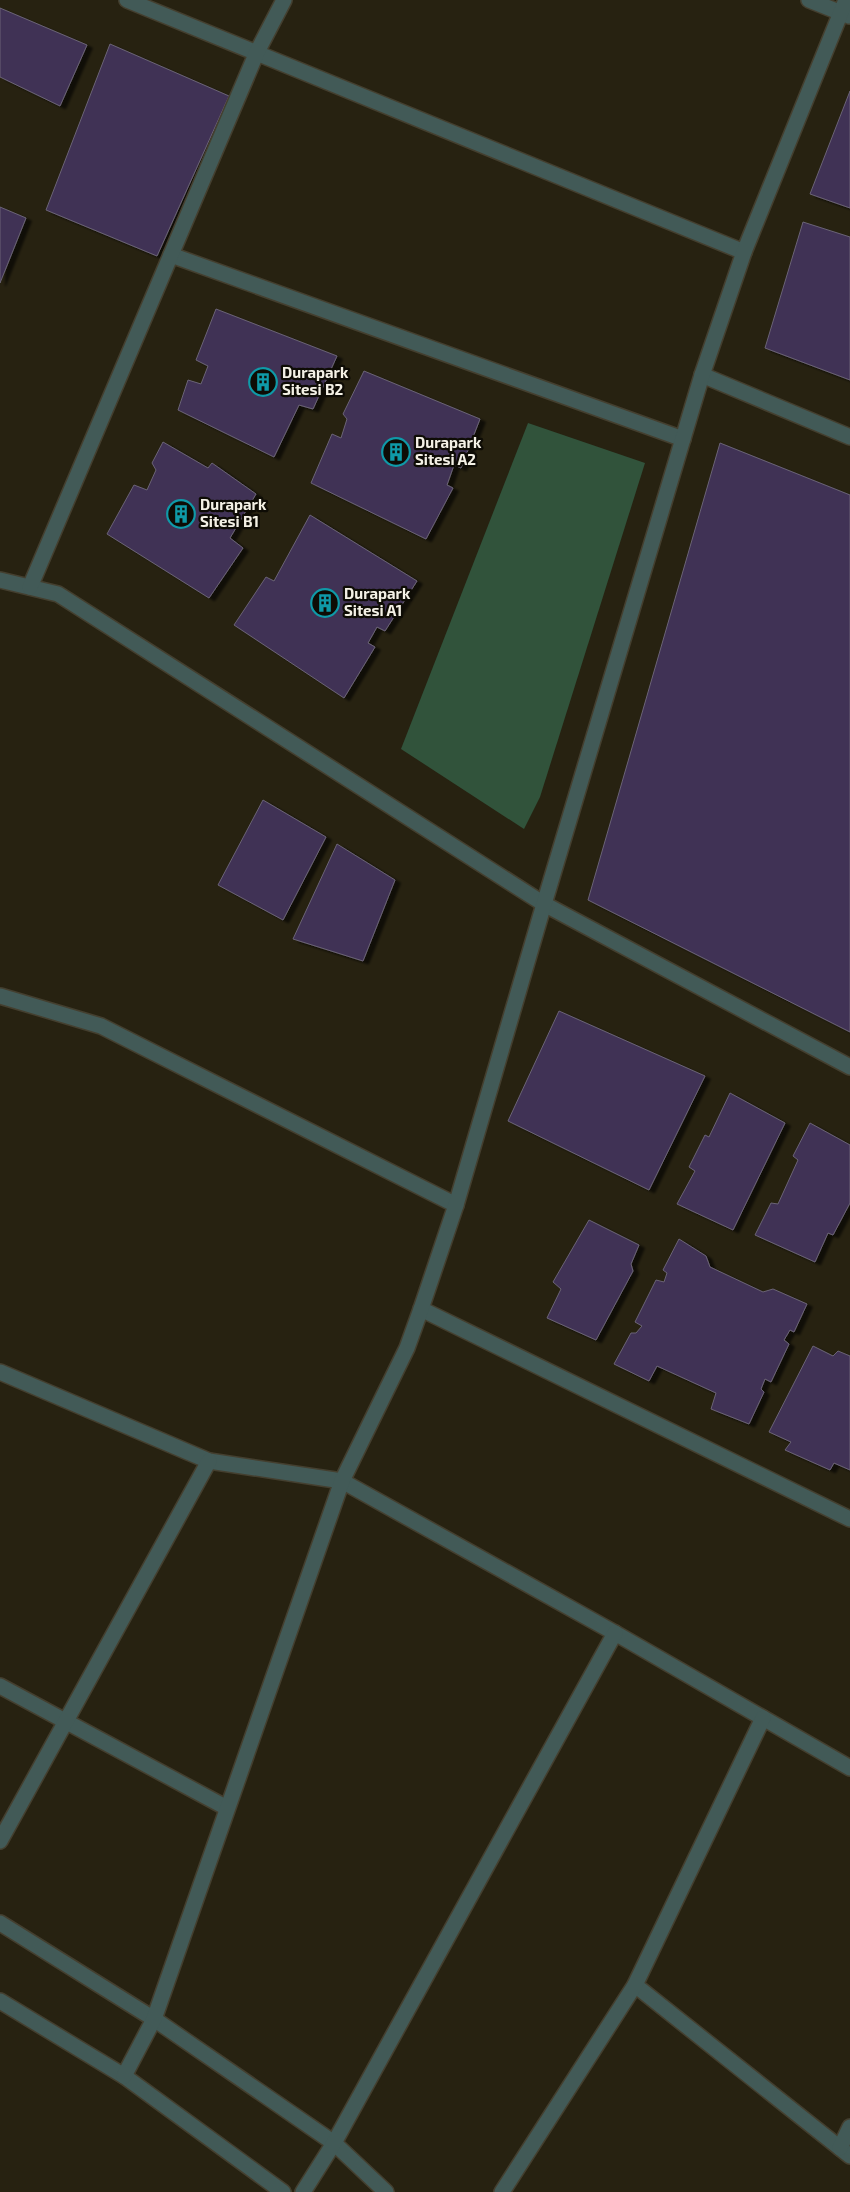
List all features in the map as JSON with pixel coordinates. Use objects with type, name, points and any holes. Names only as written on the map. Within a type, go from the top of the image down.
[{"type":"street","points":[[128,0],[744,252]]},
{"type":"street","points":[[30,587],[257,52],[284,0]]},
{"type":"street","points":[[124,2076],[154,2019],[342,1481],[407,1348],[456,1205],[702,375],[744,252],[846,9],[809,0]]},
{"type":"street","points":[[171,255],[683,439]]},
{"type":"street","points":[[702,375],[850,437]]},
{"type":"street","points":[[0,580],[58,594],[544,904],[850,1067]]},
{"type":"street","points":[[0,996],[101,1026],[456,1205]]},
{"type":"street","points":[[421,1309],[850,1519]]},
{"type":"street","points":[[0,1372],[209,1461],[342,1481],[614,1632],[850,1768]]},
{"type":"street","points":[[0,1841],[209,1461]]},
{"type":"street","points":[[303,2192],[334,2143],[614,1632]]},
{"type":"street","points":[[0,1686],[227,1808]]},
{"type":"street","points":[[502,2192],[635,1984],[763,1718]]},
{"type":"street","points":[[0,1922],[154,2019],[334,2143],[386,2192]]},
{"type":"street","points":[[635,1984],[845,2152],[850,2127]]},
{"type":"street","points":[[0,2001],[124,2076],[283,2192]]},
{"type":"green space","points":[[528,423],[645,463],[540,797],[524,829],[401,749]]},
{"type":"building","points":[[0,8],[87,45],[60,106],[0,77]]},
{"type":"building","points":[[110,44],[229,96],[157,256],[46,210]]},
{"type":"building","points":[[850,91],[850,208],[810,194]]},
{"type":"building","points":[[0,207],[26,218],[0,283]]},
{"type":"building","points":[[803,222],[850,237],[850,380],[765,348]]},
{"type":"building","name":"Durapark Sitesi B2","points":[[216,309],[337,356],[313,409],[299,405],[274,457],[178,410],[188,380],[201,384],[208,366],[196,360]]},
{"type":"building","name":"Durapark Sitesi A2","points":[[364,371],[480,419],[461,468],[454,465],[447,485],[453,488],[426,539],[311,483],[332,434],[341,438],[347,419],[343,414]]},
{"type":"building","name":"Durapark Sitesi B1","points":[[163,442],[208,468],[212,463],[256,494],[230,538],[243,548],[209,598],[107,534],[134,485],[147,490],[156,470],[152,463]]},
{"type":"building","points":[[720,443],[850,495],[850,1032],[588,900]]},
{"type":"building","name":"Durapark Sitesi A1","points":[[310,515],[417,581],[385,631],[377,627],[368,643],[375,647],[344,698],[234,625],[266,577],[274,581]]},
{"type":"building","points":[[263,800],[326,837],[283,920],[218,885]]},
{"type":"building","points":[[337,844],[395,880],[363,961],[293,939]]},
{"type":"building","points":[[559,1011],[705,1076],[649,1190],[508,1121]]},
{"type":"building","points":[[730,1093],[785,1123],[733,1230],[677,1204],[695,1171],[689,1167],[705,1135],[709,1137]]},
{"type":"building","points":[[810,1123],[850,1145],[850,1203],[833,1235],[828,1233],[815,1262],[755,1235],[771,1203],[778,1204],[798,1160],[793,1156]]},
{"type":"building","points":[[589,1220],[639,1245],[631,1264],[633,1271],[596,1340],[547,1318],[561,1289],[553,1282]]},
{"type":"building","points":[[679,1239],[706,1256],[710,1267],[763,1292],[773,1289],[807,1304],[794,1332],[790,1330],[784,1340],[789,1344],[771,1382],[765,1379],[761,1389],[764,1392],[749,1424],[711,1409],[716,1393],[657,1366],[649,1381],[614,1364],[631,1333],[636,1333],[642,1326],[635,1322],[656,1280],[664,1282],[667,1273],[663,1270]]},
{"type":"building","points":[[813,1346],[833,1356],[838,1351],[850,1356],[850,1470],[834,1463],[830,1470],[785,1450],[791,1442],[769,1432]]},
{"type":"place","name":"Durapark Sitesi B2","points":[[263,382]]},
{"type":"place","name":"Durapark Sitesi A2","points":[[396,452]]},
{"type":"place","name":"Durapark Sitesi B1","points":[[181,514]]},
{"type":"place","name":"Durapark Sitesi A1","points":[[325,603]]}]
